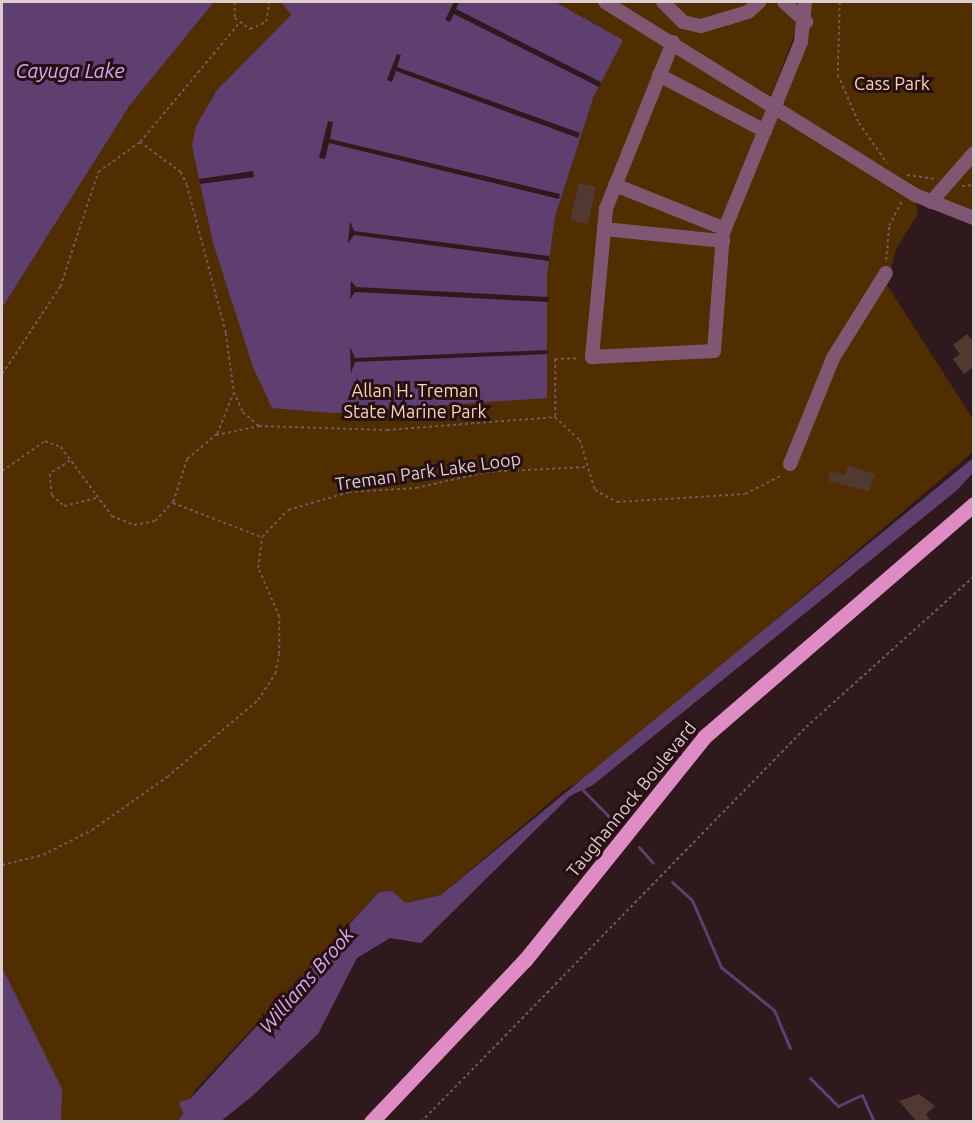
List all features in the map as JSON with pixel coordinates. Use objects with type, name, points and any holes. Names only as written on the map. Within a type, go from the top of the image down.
[{"type":"main road","name":"Taughannock Boulevard","points":[[371,1122],[525,960],[704,737],[974,504]]},
{"type":"street","points":[[605,2],[776,104],[931,202],[974,218]]},
{"type":"street","points":[[663,2],[684,22],[701,26],[741,15],[759,2]]},
{"type":"street","points":[[784,2],[806,22]]},
{"type":"street","points":[[673,42],[615,185],[604,229],[592,357],[714,351],[724,235],[806,22],[805,2]]},
{"type":"street","points":[[660,75],[765,131]]},
{"type":"street","points":[[931,202],[974,153]]},
{"type":"street","points":[[615,185],[724,235]]},
{"type":"street","points":[[604,229],[724,235]]},
{"type":"street","points":[[790,464],[833,358],[886,273]]},
{"type":"path","points":[[2,374],[60,287],[98,172],[140,142],[239,23],[236,2]]},
{"type":"path","points":[[239,23],[261,26],[269,17],[269,2]]},
{"type":"path","points":[[840,2],[838,75],[860,123],[895,168]]},
{"type":"path","points":[[140,142],[181,172],[187,185],[226,333],[234,393],[243,412],[259,426]]},
{"type":"path","points":[[902,173],[974,185]]},
{"type":"path","points":[[886,273],[890,226],[905,196]]},
{"type":"path","points":[[555,417],[555,359],[592,357]]},
{"type":"path","points":[[2,471],[45,441],[61,447],[112,516],[134,525],[155,521],[173,502],[187,459],[216,435],[234,393]]},
{"type":"path","points":[[216,435],[259,426],[387,430],[555,417],[574,430],[589,480],[604,498],[627,502],[759,490],[790,464]]},
{"type":"path","points":[[71,460],[50,474],[52,495],[64,506],[98,498]]},
{"type":"path","name":"Treman Park Lake Loop","points":[[262,537],[288,510],[349,492],[416,488],[486,472],[586,467]]},
{"type":"path","points":[[2,865],[43,855],[92,830],[167,777],[258,700],[275,674],[279,654],[279,617],[258,568],[262,537],[173,502]]},
{"type":"path","points":[[421,1122],[806,727],[974,576]]},
{"type":"green space","name":"Allan H. Treman State Marine Park","points":[[214,2],[786,2],[798,25],[767,108],[916,203],[918,214],[896,249],[887,285],[973,419],[973,452],[606,764],[562,792],[441,895],[406,903],[379,892],[196,1089],[178,1121],[61,1121],[61,1098],[2,966],[2,308],[130,105]]},
{"type":"green space","name":"Cass Park","points":[[804,2],[973,2],[973,211],[921,193],[776,104],[805,28]]},
{"type":"water","name":"Cayuga Lake","points":[[2,2],[214,2],[130,105],[2,308]]},
{"type":"water","name":"Allan H. Treman State Marine Park","points":[[281,2],[555,2],[623,40],[593,98],[555,217],[547,274],[547,398],[333,413],[272,408],[253,367],[213,243],[192,146],[196,126],[217,90],[291,15]]},
{"type":"water","points":[[973,458],[973,473],[956,491],[593,785],[570,796],[421,943],[390,938],[357,958],[318,1034],[250,1098],[221,1121],[178,1121],[183,1113],[179,1102],[190,1099],[379,892],[392,891],[406,903],[441,895]]},
{"type":"water","points":[[2,967],[62,1089],[61,1121],[2,1121]]},
{"type":"pier","points":[[454,2],[459,2],[456,9],[601,82],[599,87],[454,14],[450,22],[445,20]]},
{"type":"pier","points":[[397,54],[401,55],[397,67],[580,133],[578,138],[396,71],[392,82],[387,80]]},
{"type":"pier","points":[[328,121],[333,122],[330,139],[560,194],[559,199],[329,143],[325,159],[319,158]]},
{"type":"pier","points":[[253,171],[254,177],[200,184],[199,179]]},
{"type":"pier","points":[[350,221],[354,231],[549,256],[549,261],[354,235],[348,243]]},
{"type":"pier","points":[[351,281],[356,287],[549,297],[548,302],[355,292],[350,299]]},
{"type":"pier","points":[[350,347],[355,358],[548,350],[548,354],[355,362],[351,373]]},
{"type":"building","points":[[579,183],[596,187],[588,224],[570,220]]},
{"type":"building","points":[[967,334],[974,343],[974,366],[964,374],[953,359],[960,354],[953,345]]},
{"type":"building","points":[[848,466],[875,474],[869,491],[828,481],[831,471],[845,475]]},
{"type":"building","points":[[919,1094],[935,1106],[926,1114],[931,1122],[917,1122],[899,1101]]},
{"type":"waterway","name":"Williams Brook","points":[[580,787],[618,826]]},
{"type":"waterway","name":"Williams Brook","points":[[639,847],[653,863]]},
{"type":"waterway","name":"Williams Brook","points":[[672,882],[692,900],[721,967],[774,1010],[790,1048]]},
{"type":"waterway","name":"Williams Brook","points":[[810,1078],[838,1106],[862,1095],[874,1122]]}]
